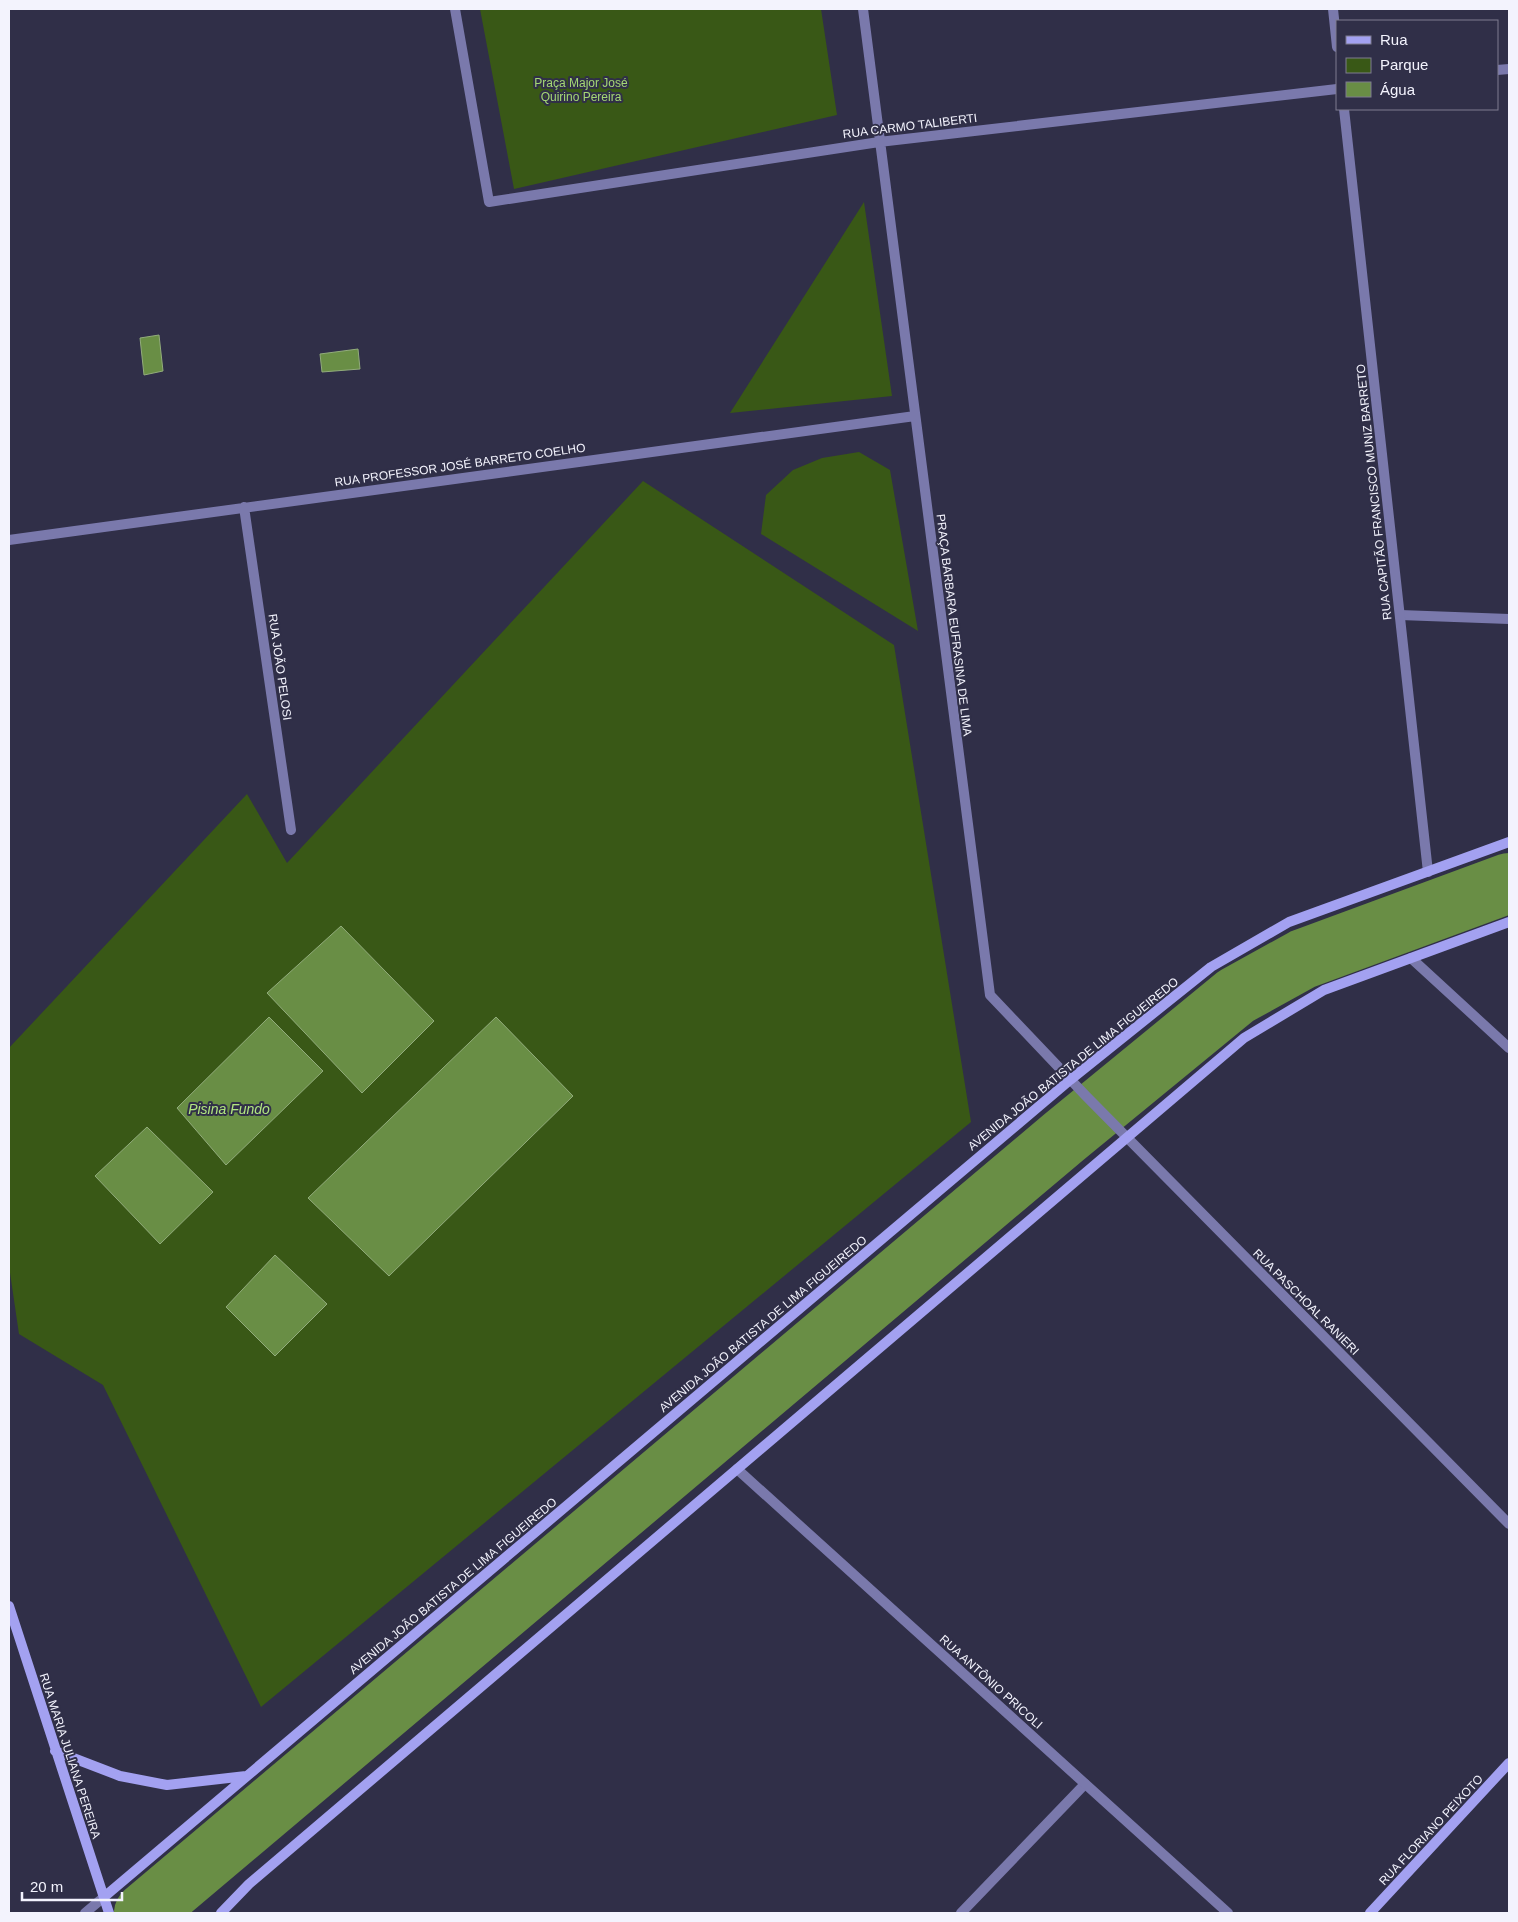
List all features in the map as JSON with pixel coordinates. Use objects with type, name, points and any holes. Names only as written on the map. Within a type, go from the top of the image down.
[{"type":"main road","name":"AVENIDA JOÃO BATISTA DE LIMA FIGUEIREDO","points":[[104,1897],[1070,1080],[1210,967],[1289,922],[1509,842]]},
{"type":"main road","points":[[221,1913],[249,1884],[1244,1038],[1324,990],[1509,922]]},
{"type":"main road","name":"RUA MARIA JULIANA PEREIRA","points":[[9,1606],[109,1913]]},
{"type":"main road","points":[[55,1751],[120,1776],[167,1785],[247,1776]]},
{"type":"main road","name":"RUA FLORIANO PEIXOTO","points":[[1370,1913],[1509,1763]]},
{"type":"street","name":"RUA CARMO TALIBERTI","points":[[455,9],[487,200],[489,202],[879,142],[1336,89]]},
{"type":"street","points":[[863,9],[879,142]]},
{"type":"street","points":[[1333,9],[1336,38]]},
{"type":"street","name":"RUA CAPITÃO FRANCISCO MUNIZ BARRETO","points":[[1344,110],[1428,872]]},
{"type":"street","name":"PRAÇA BARBARA EUFRASINA DE LIMA","points":[[879,142],[990,995],[1086,1096]]},
{"type":"street","name":"RUA PROFESSOR JOSÉ BARRETO COELHO","points":[[9,540],[915,416]]},
{"type":"street","name":"RUA JOÃO PELOSI","points":[[244,507],[291,830]]},
{"type":"street","points":[[1400,615],[1509,619]]},
{"type":"street","points":[[1411,958],[1509,1048]]},
{"type":"street","name":"RUA PASCHOAL RANIERI","points":[[1086,1096],[1509,1524]]},
{"type":"street","name":"RUA ANTÔNIO PRICOLI","points":[[737,1469],[1228,1913]]},
{"type":"street","points":[[961,1913],[1085,1784]]},
{"type":"street","name":"AVENIDA JOÃO BATISTA DE LIMA FIGUEIREDO","points":[[85,1913],[104,1897]]},
{"type":"green space","name":"Praça Major José Quirino Pereira","points":[[480,9],[821,9],[837,115],[514,189]]},
{"type":"green space","points":[[864,202],[892,396],[730,413]]},
{"type":"green space","points":[[859,452],[890,470],[918,631],[761,534],[766,495],[793,470],[822,458]]},
{"type":"green space","points":[[643,481],[894,645],[971,1122],[261,1707],[103,1385],[19,1334],[9,1266],[9,1048],[247,794],[287,863]]},
{"type":"water","points":[[159,335],[163,371],[144,375],[140,338]]},
{"type":"water","points":[[358,349],[360,369],[322,372],[320,354]]},
{"type":"water","points":[[341,926],[434,1021],[362,1093],[267,993]]},
{"type":"water","name":"Pisina Fundo","points":[[269,1017],[323,1071],[226,1165],[177,1108]]},
{"type":"water","points":[[496,1017],[573,1096],[389,1276],[308,1198]]},
{"type":"water","points":[[147,1127],[213,1192],[160,1244],[95,1176]]},
{"type":"water","points":[[275,1255],[327,1304],[275,1356],[226,1307]]},
{"type":"waterway","points":[[144,1913],[1064,1137],[1236,996],[1303,959],[1509,883]]}]
